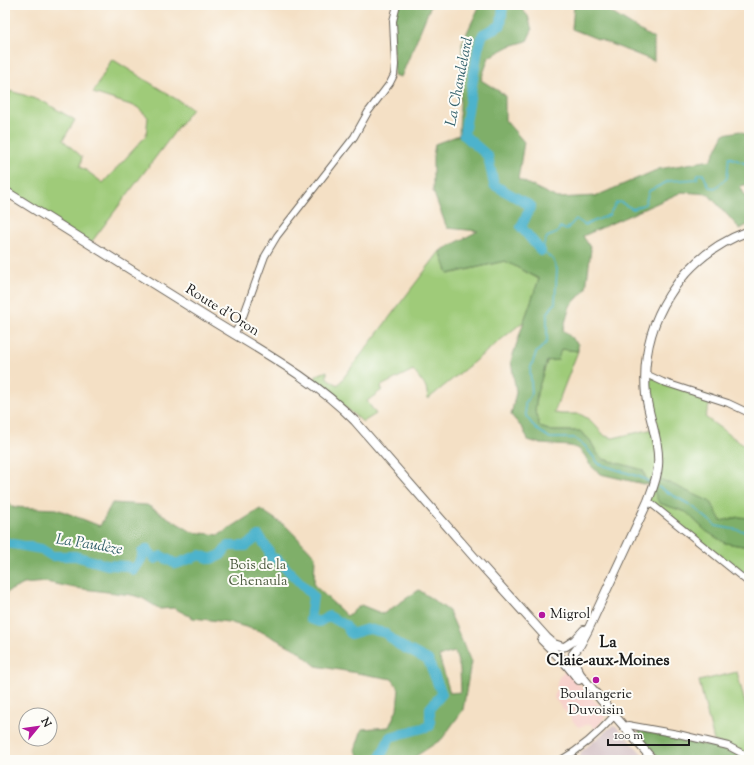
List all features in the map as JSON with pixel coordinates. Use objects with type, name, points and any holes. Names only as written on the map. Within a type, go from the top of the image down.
[{"type":"main road","name":"Route d'Oron","points":[[5,191],[304,378],[334,401],[355,421],[474,557]]},
{"type":"main road","points":[[561,659],[566,661],[570,659],[580,645],[653,489],[658,459],[656,440],[646,397],[646,374],[649,344],[656,321],[666,299],[680,279],[694,264],[712,249],[735,236],[749,231]]},
{"type":"main road","points":[[474,557],[547,638],[554,644],[571,648],[580,674],[614,716],[653,760]]},
{"type":"main road","points":[[474,557],[541,639],[578,679],[602,701]]},
{"type":"main road","points":[[561,659],[559,652],[564,646],[575,640],[580,635],[593,618]]},
{"type":"street","points":[[234,334],[241,322],[265,256],[277,236],[354,136],[368,112],[390,83],[394,75],[393,21],[397,5]]},
{"type":"street","points":[[646,374],[663,382],[728,403],[749,413]]},
{"type":"street","points":[[648,501],[749,584]]},
{"type":"street","points":[[561,760],[597,734],[614,716]]},
{"type":"street","points":[[624,727],[628,726],[657,730],[728,746],[749,757]]},
{"type":"street","points":[[569,755],[574,760]]},
{"type":"shaded area","points":[[565,670],[607,714],[596,729],[590,724],[578,727],[554,698],[558,679]]},
{"type":"shaded area","points":[[612,726],[616,726],[648,760],[581,760],[580,755],[582,751]]},
{"type":"green space","points":[[397,5],[431,5],[401,77],[394,75],[393,21]]},
{"type":"green space","points":[[480,5],[518,5],[528,16],[532,30],[527,41],[510,46],[489,57],[481,80],[505,95],[505,120],[524,142],[518,179],[557,198],[596,196],[659,169],[711,160],[724,134],[740,131],[749,136],[749,184],[740,186],[749,203],[749,224],[740,229],[708,194],[682,192],[583,236],[591,249],[586,289],[570,306],[563,330],[578,344],[578,351],[561,349],[558,360],[547,361],[537,393],[535,412],[540,427],[552,431],[580,431],[590,440],[597,453],[603,459],[643,470],[648,485],[600,474],[590,465],[579,449],[570,446],[541,444],[528,440],[523,429],[511,415],[516,392],[511,361],[539,279],[505,261],[448,274],[440,251],[478,231],[447,228],[433,191],[433,157],[435,144],[459,135],[462,43]]},
{"type":"green space","points":[[574,5],[599,5],[654,39],[654,61],[572,29]]},
{"type":"green space","points":[[112,59],[192,109],[90,244],[5,191],[5,114],[10,91],[44,102],[75,120],[63,140],[82,157],[80,167],[103,183],[146,136],[148,117],[137,107],[93,93]]},
{"type":"green space","points":[[440,251],[449,274],[505,261],[539,279],[524,321],[428,399],[426,387],[413,370],[381,386],[382,390],[367,401],[376,414],[363,422],[314,382],[317,375],[327,371],[327,378],[338,385]]},
{"type":"green space","points":[[560,349],[578,351],[554,413],[580,414],[590,420],[605,436],[613,438],[653,429],[646,374],[712,398],[705,417],[749,449],[749,518],[739,517],[721,521],[711,502],[659,503],[686,512],[706,531],[725,543],[749,547],[749,579],[648,501],[653,489],[648,485],[643,470],[603,459],[597,453],[590,440],[580,431],[552,431],[540,427],[535,412],[537,393],[547,361]]},
{"type":"green space","points":[[656,477],[711,502],[721,521],[739,517],[749,518],[749,547],[725,543],[706,531],[686,512],[659,503],[653,489]]},
{"type":"green space","name":"Bois de la Chenaula","points":[[5,498],[12,507],[57,509],[100,526],[112,503],[147,505],[192,532],[219,535],[260,509],[287,527],[315,556],[314,585],[347,616],[361,605],[383,614],[419,590],[449,611],[471,662],[463,710],[442,739],[410,760],[362,760],[355,750],[362,729],[389,727],[397,709],[399,689],[392,679],[316,666],[297,650],[260,631],[228,622],[193,618],[174,608],[160,609],[142,598],[132,595],[75,588],[46,582],[24,584],[5,593]],"holes":[[[455,652],[460,669],[461,692],[450,693],[439,656]]]},
{"type":"green space","points":[[737,672],[749,718],[749,754],[714,741],[699,681]]},
{"type":"green space","points":[[639,730],[728,750],[747,760],[661,760],[639,736]]},
{"type":"waterway","name":"La Chandelard","points":[[503,5],[501,25],[483,34],[478,49],[464,135],[488,156],[494,185],[531,206],[521,227],[541,251]]},
{"type":"waterway","points":[[650,482],[640,477],[599,464],[585,446],[574,438],[550,438],[536,429],[526,416],[525,404],[532,393],[530,370],[536,353],[547,342],[547,314],[555,303],[557,269],[553,259],[541,251],[547,237],[557,233],[560,227],[566,230],[576,219],[585,225],[609,215],[616,203],[620,202],[633,209],[645,204],[649,191],[669,181],[697,179],[698,174],[703,174],[709,187],[715,188],[727,178],[729,157],[749,165]]},
{"type":"waterway","points":[[658,487],[692,506],[716,526],[749,532]]},
{"type":"waterway","name":"La Paudèze","points":[[5,541],[7,543],[41,549],[52,556],[75,556],[107,565],[127,566],[134,570],[142,558],[142,552],[147,549],[155,559],[161,556],[176,564],[200,555],[211,559],[221,555],[228,546],[246,546],[259,536],[269,551],[270,557],[277,559],[313,596],[310,619],[319,622],[329,616],[345,625],[351,634],[369,629],[385,633],[399,645],[428,660],[442,694],[430,708],[430,726],[390,737],[379,760]]},
{"type":"place","name":"Migrol","points":[[542,615]]},
{"type":"place","name":"Boulangerie Duvoisin","points":[[596,680]]},
{"type":"district","name":"La Claie-aux-Moines","points":[[608,652]]}]
